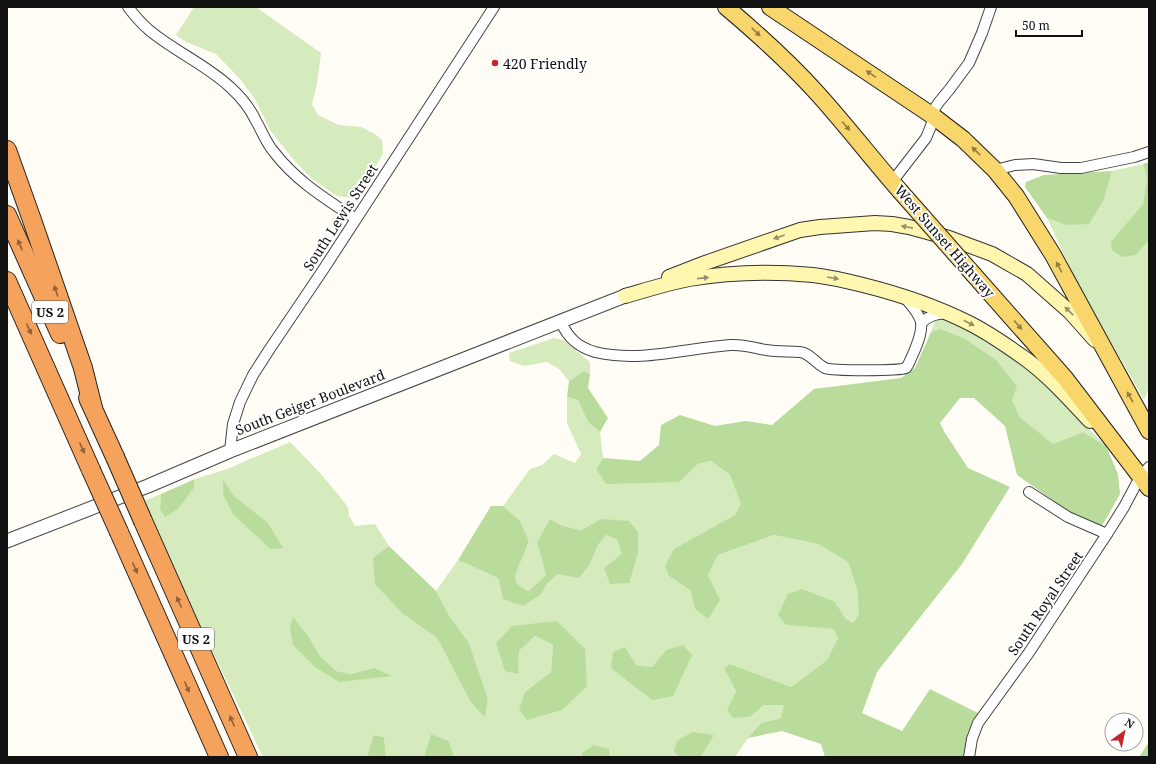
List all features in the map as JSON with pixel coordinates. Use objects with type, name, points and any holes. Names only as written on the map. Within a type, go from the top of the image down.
[{"type":"highway","points":[[7,150],[83,368],[93,408]]},
{"type":"highway","name":"US 2","points":[[7,215],[248,757]]},
{"type":"highway","name":"US 2","points":[[7,281],[218,757]]},
{"type":"main road","name":"West Sunset Highway","points":[[726,7],[771,47],[806,82],[857,139],[896,186],[1065,378],[1129,462],[1146,477]]},
{"type":"main road","points":[[770,7],[933,116],[963,139],[995,170],[1016,196],[1053,255],[1149,431]]},
{"type":"main road","points":[[625,296],[665,278],[800,230],[875,223],[892,224],[949,238],[992,254],[1027,274],[1070,312],[1104,350]]},
{"type":"main road","points":[[625,296],[689,279],[764,273],[814,275],[836,278],[887,291],[948,313],[970,323],[1027,360],[1050,378],[1129,462]]},
{"type":"street","points":[[128,7],[148,29],[167,44],[211,71],[231,88],[245,103],[274,152],[293,175],[356,219]]},
{"type":"street","name":"South Lewis Street","points":[[230,451],[234,424],[240,402],[253,375],[494,7]]},
{"type":"street","points":[[896,186],[926,138],[931,126],[935,108],[969,63],[982,34],[991,7]]},
{"type":"street","points":[[995,170],[1015,165],[1033,164],[1061,168],[1081,168],[1134,157],[1149,152]]},
{"type":"street","name":"South Geiger Boulevard","points":[[7,541],[148,486],[230,451],[625,296]]},
{"type":"street","points":[[561,322],[566,334],[575,342],[586,349],[607,354],[631,356],[655,355],[716,346],[743,345],[776,351],[802,352],[824,367],[832,370],[877,370],[907,367],[917,343],[921,324],[914,308],[906,298]]},
{"type":"street","points":[[921,324],[932,315],[948,313]]},
{"type":"street","name":"South Royal Street","points":[[969,757],[972,739],[978,723],[1028,654],[1124,507],[1146,477]]},
{"type":"street","points":[[1029,492],[1068,517],[1107,534]]},
{"type":"green space","points":[[194,7],[256,7],[321,53],[317,84],[312,104],[318,115],[339,125],[361,127],[375,134],[382,140],[383,154],[355,198],[337,196],[311,178],[292,158],[270,130],[255,99],[240,79],[216,54],[186,42],[176,35]]},
{"type":"green space","points":[[1149,162],[1149,240],[1136,255],[1122,257],[1112,250],[1111,242],[1143,204],[1147,178],[1143,164]]},
{"type":"green space","points":[[1143,164],[1147,178],[1143,204],[1111,243],[1136,255],[1149,240],[1149,388],[1144,400],[1074,276],[1047,218],[1066,225],[1104,199],[1112,171]]},
{"type":"green space","points":[[1112,171],[1104,199],[1089,224],[1066,225],[1047,218],[1025,187],[1026,182],[1044,175]]},
{"type":"green space","points":[[943,317],[987,339],[1033,372],[1106,446],[1083,432],[1053,444],[1020,417],[1012,400],[931,332],[935,320]]},
{"type":"green space","points":[[941,329],[965,339],[996,360],[1017,386],[1012,400],[1020,417],[1053,444],[1083,432],[1106,446],[1118,474],[1120,494],[1102,526],[1071,513],[1017,475],[1005,426],[974,398],[960,398],[940,423],[945,433],[968,468],[1010,487],[962,564],[877,672],[862,713],[902,731],[930,689],[978,713],[967,739],[965,757],[825,757],[821,744],[782,731],[748,738],[761,723],[781,718],[784,705],[764,705],[750,717],[733,718],[727,710],[736,691],[724,668],[730,664],[791,687],[827,660],[838,638],[833,629],[786,625],[778,615],[788,594],[802,589],[835,602],[846,619],[853,623],[859,614],[857,589],[848,562],[818,544],[774,535],[718,555],[708,575],[720,600],[708,619],[695,609],[690,590],[669,576],[665,566],[674,549],[735,515],[741,504],[730,475],[711,461],[698,464],[679,482],[606,484],[596,469],[603,458],[640,461],[659,445],[661,425],[680,415],[715,426],[746,421],[772,425],[814,389],[901,378],[915,368],[931,332]]},
{"type":"green space","points":[[554,338],[563,340],[590,362],[590,374],[584,371],[569,381],[559,369],[547,362],[524,366],[510,361],[509,353]]},
{"type":"green space","points":[[584,371],[590,374],[588,388],[608,418],[600,432],[588,422],[578,400],[567,397],[569,381]]},
{"type":"green space","points":[[567,397],[578,400],[588,422],[600,432],[603,458],[596,469],[679,482],[698,464],[711,461],[730,475],[742,504],[735,516],[674,549],[669,576],[690,590],[695,609],[708,618],[708,575],[718,555],[774,535],[818,544],[848,562],[857,589],[859,614],[853,623],[846,619],[835,602],[786,625],[833,629],[838,638],[827,660],[791,687],[730,664],[736,691],[727,710],[750,717],[764,705],[785,705],[781,718],[761,723],[748,738],[735,757],[701,757],[714,735],[674,751],[678,757],[610,757],[609,749],[582,753],[582,757],[454,757],[449,741],[431,734],[424,757],[386,757],[384,737],[375,735],[367,757],[263,757],[141,502],[161,494],[160,509],[178,509],[194,488],[195,479],[227,469],[290,442],[322,475],[348,507],[349,516],[355,526],[375,524],[389,546],[373,558],[403,614],[437,638],[470,701],[485,718],[488,699],[469,643],[450,617],[436,591],[458,560],[498,578],[503,599],[541,594],[547,584],[558,574],[590,564],[598,545],[606,535],[617,540],[623,554],[604,568],[638,553],[601,519],[581,530],[563,526],[550,519],[537,542],[546,575],[528,591],[517,584],[515,576],[529,541],[520,521],[503,506],[530,469],[542,465],[554,454],[575,463],[581,454],[567,423]],"holes":[[[223,481],[235,497],[223,494]],[[557,621],[561,710],[525,692],[551,672],[553,645],[535,636],[519,651],[496,643],[512,627]],[[290,627],[308,636],[320,656],[336,671],[351,674],[374,668],[339,682]],[[625,647],[636,665],[652,667],[666,650],[652,700]]]},
{"type":"green space","points":[[195,479],[194,488],[178,509],[165,517],[160,509],[161,494]]},
{"type":"green space","points":[[223,480],[235,497],[268,523],[283,548],[270,549],[233,514],[223,494]]},
{"type":"green space","points":[[491,506],[503,506],[520,521],[529,541],[515,576],[517,584],[528,591],[546,575],[537,542],[550,519],[563,526],[581,530],[601,519],[629,521],[638,532],[638,553],[629,583],[610,584],[604,568],[622,554],[617,540],[606,535],[598,545],[590,564],[579,578],[558,574],[547,584],[541,594],[523,606],[503,599],[498,578],[458,560]]},
{"type":"green space","points":[[389,546],[436,591],[450,617],[469,643],[488,699],[485,718],[470,701],[437,638],[403,614],[375,584],[373,558]]},
{"type":"green space","points":[[293,617],[308,636],[320,656],[336,671],[351,674],[374,668],[392,676],[339,682],[315,667],[293,645],[290,627]]},
{"type":"green space","points":[[557,621],[585,649],[587,686],[562,710],[527,720],[519,710],[525,692],[551,672],[553,645],[535,636],[519,651],[518,674],[505,671],[496,643],[512,626]]},
{"type":"green space","points":[[683,645],[692,655],[673,696],[652,700],[611,668],[613,652],[625,647],[636,665],[652,667],[666,650]]},
{"type":"green space","points":[[692,732],[714,735],[701,757],[678,757],[674,751],[677,741]]},
{"type":"green space","points":[[431,734],[449,741],[454,757],[424,757]]},
{"type":"green space","points":[[374,735],[384,737],[386,757],[367,757]]},
{"type":"green space","points":[[1149,742],[1149,757],[1139,757],[1144,752]]},
{"type":"green space","points":[[594,745],[609,749],[610,757],[582,757],[582,753]]},
{"type":"place","name":"420 Friendly","points":[[495,63]]}]
